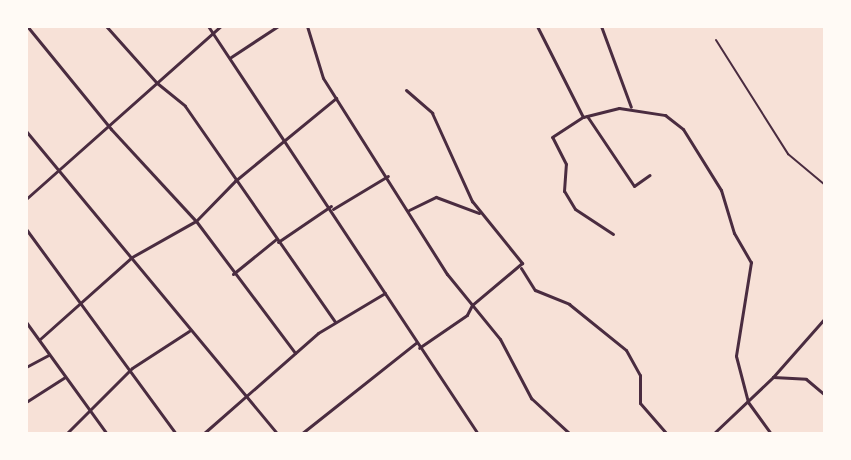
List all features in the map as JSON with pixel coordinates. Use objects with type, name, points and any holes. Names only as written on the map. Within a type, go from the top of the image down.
[{"type":"street","points":[[27,26],[111,129],[196,221],[233,274],[295,353]]},
{"type":"street","points":[[106,26],[157,83],[186,106],[235,181],[335,322]]},
{"type":"street","points":[[208,26],[231,57],[332,208],[419,348],[478,434]]},
{"type":"street","points":[[26,198],[111,129],[157,83],[221,26]]},
{"type":"street","points":[[231,57],[278,26]]},
{"type":"street","points":[[306,26],[314,40],[318,66],[388,176],[447,274],[505,346],[531,398],[570,434]]},
{"type":"street","points":[[537,26],[585,116],[634,186],[650,175]]},
{"type":"street","points":[[601,26],[631,107]]},
{"type":"street","points":[[406,90],[437,122],[480,214],[520,257],[521,268],[535,290],[569,304],[626,350],[640,375],[640,403],[667,434]]},
{"type":"street","points":[[40,339],[132,257],[196,221],[235,181],[285,137],[337,98]]},
{"type":"street","points":[[613,234],[575,209],[564,191],[566,164],[552,137],[585,116],[631,107],[674,120],[730,206],[734,233],[752,266],[736,356],[748,402],[772,434]]},
{"type":"street","points":[[26,131],[132,257],[189,330],[278,434]]},
{"type":"street","points":[[233,274],[277,240],[388,176]]},
{"type":"street","points":[[409,210],[436,197],[480,214]]},
{"type":"street","points":[[26,229],[80,303],[132,368],[176,434]]},
{"type":"street","points":[[419,348],[467,315],[472,306],[521,268]]},
{"type":"street","points":[[203,434],[295,353],[335,322],[385,293]]},
{"type":"street","points":[[713,434],[748,402],[825,318]]},
{"type":"street","points":[[26,322],[108,434]]},
{"type":"street","points":[[66,434],[132,368],[189,330]]},
{"type":"street","points":[[302,434],[416,343]]},
{"type":"street","points":[[26,368],[49,355]]},
{"type":"street","points":[[26,402],[65,377]]},
{"type":"street","points":[[772,377],[806,379],[825,395]]},
{"type":"lane","points":[[716,40],[788,154],[825,185]]}]
